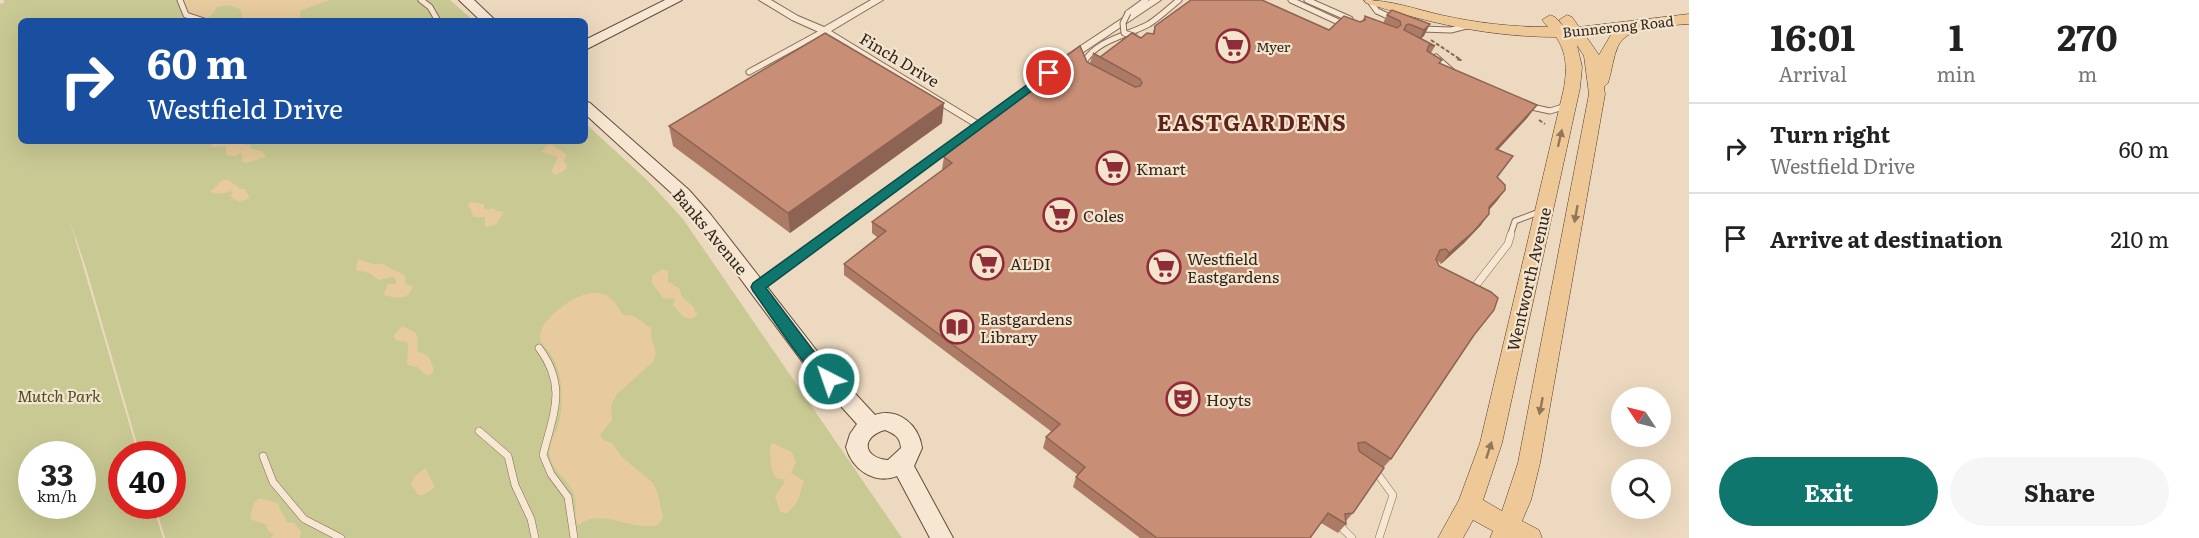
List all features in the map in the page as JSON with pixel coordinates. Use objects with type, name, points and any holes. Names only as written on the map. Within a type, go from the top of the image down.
[{"type":"main road","name":"Bunnerong Road","points":[[1370,0],[1470,25],[1515,31],[1636,26],[1689,19]]},
{"type":"main road","name":"Bunnerong Road","points":[[1408,0],[1485,16],[1550,20]]},
{"type":"main road","name":"Bunnerong Road","points":[[1569,28],[1689,6]]},
{"type":"main road","name":"Wentworth Avenue","points":[[1505,532],[1525,483],[1532,453],[1597,94],[1592,56],[1569,28],[1550,20]]},
{"type":"main road","points":[[1597,94],[1612,40],[1620,32],[1636,26]]},
{"type":"main road","name":"Wentworth Avenue","points":[[1450,538],[1469,505],[1491,443],[1570,97],[1575,69],[1569,28]]},
{"type":"main road","points":[[1515,31],[1544,39],[1561,50],[1567,60],[1570,97]]},
{"type":"main road","points":[[1469,505],[1505,532],[1530,538]]},
{"type":"street","points":[[466,0],[486,18]]},
{"type":"street","points":[[588,32],[651,0]]},
{"type":"street","points":[[588,44],[675,0]]},
{"type":"street","name":"Finch Drive","points":[[758,287],[983,120],[764,0]]},
{"type":"street","name":"Finch Drive","points":[[777,0],[801,14],[805,21]]},
{"type":"street","points":[[824,31],[878,0]]},
{"type":"street","points":[[1063,62],[1103,33],[1131,19],[1156,0]]},
{"type":"street","name":"Banks Avenue","points":[[588,109],[682,194],[705,219],[817,366],[870,424]]},
{"type":"street","points":[[886,421],[904,428],[911,437],[913,447],[909,457],[902,465],[887,470],[865,462],[860,455],[857,441],[864,429],[870,424],[886,421]]},
{"type":"street","points":[[902,465],[942,538]]},
{"type":"lane","points":[[180,0],[186,15],[195,18]]},
{"type":"lane","points":[[421,0],[430,6],[436,18]]},
{"type":"lane","points":[[1124,33],[1125,17],[1146,0]]},
{"type":"lane","points":[[1087,69],[1083,60],[1115,37],[1146,26],[1179,0]]},
{"type":"lane","points":[[1291,0],[1355,29]]},
{"type":"lane","points":[[1307,0],[1360,22]]},
{"type":"lane","points":[[1370,0],[1377,11],[1395,20]]},
{"type":"lane","points":[[1413,27],[1451,30],[1470,25]]},
{"type":"lane","points":[[1124,33],[1143,38],[1146,26]]},
{"type":"lane","points":[[749,72],[824,31]]},
{"type":"lane","points":[[1431,53],[1455,75],[1435,65]]},
{"type":"lane","points":[[1517,102],[1545,111],[1570,97]]},
{"type":"lane","points":[[1466,289],[1471,291],[1493,265],[1508,244],[1515,221],[1543,211]]},
{"type":"lane","points":[[539,348],[551,366],[555,382],[554,418],[543,455],[551,474],[568,497],[574,538]]},
{"type":"lane","points":[[479,431],[486,440],[502,450],[510,460],[514,481],[530,515],[536,538]]},
{"type":"lane","points":[[263,456],[273,482],[304,519],[341,538]]},
{"type":"lane","points":[[1370,466],[1377,471],[1393,495],[1379,538]]},
{"type":"lane","points":[[1341,527],[1352,538]]},
{"type":"path","points":[[1537,119],[1545,124]]},
{"type":"green space","name":"Mutch Park","points":[[4,0],[450,0],[471,18],[18,18],[18,144],[588,144],[588,126],[648,181],[683,219],[902,538],[165,538],[159,519],[186,519],[186,441],[136,441],[70,221],[134,441],[108,441],[108,519],[157,519],[163,538],[0,538],[0,4],[4,3]]},
{"type":"sand","points":[[183,0],[329,0],[300,11],[300,18],[243,18],[240,9],[228,5],[217,7],[207,18],[189,14]]},
{"type":"sand","points":[[211,144],[250,145],[252,149],[262,151],[266,157],[246,163],[242,161],[242,153],[235,156],[226,155],[226,146],[212,147]]},
{"type":"sand","points":[[551,144],[567,155],[564,161],[567,165],[565,170],[556,175],[551,172],[558,157],[542,152],[546,146]]},
{"type":"sand","points":[[227,179],[241,189],[245,189],[250,198],[239,202],[230,196],[233,192],[222,194],[210,192],[221,181]]},
{"type":"sand","points":[[471,202],[484,204],[485,210],[494,208],[496,211],[504,212],[496,225],[485,227],[485,217],[474,217],[468,205]]},
{"type":"sand","points":[[358,259],[373,264],[384,264],[402,274],[405,276],[405,284],[413,286],[411,291],[401,298],[383,295],[388,284],[396,284],[395,278],[379,280],[369,273],[356,270]]},
{"type":"sand","points":[[662,269],[668,271],[668,282],[679,288],[683,298],[695,308],[694,311],[698,313],[694,318],[681,315],[673,305],[675,299],[663,298],[652,283],[652,276]]},
{"type":"sand","points":[[591,293],[606,295],[614,301],[623,315],[634,316],[652,329],[651,336],[656,353],[653,362],[617,394],[611,406],[612,420],[600,435],[603,440],[612,443],[622,457],[653,483],[663,518],[658,525],[638,525],[597,518],[579,525],[576,518],[574,494],[569,484],[554,467],[550,456],[551,444],[558,426],[562,391],[557,366],[540,339],[541,331],[555,312],[577,298]]},
{"type":"sand","points":[[402,326],[415,332],[418,338],[417,351],[428,356],[434,369],[432,374],[426,375],[417,367],[407,365],[408,345],[406,342],[396,340],[393,336]]},
{"type":"sand","points":[[773,443],[792,452],[796,462],[791,473],[804,481],[798,501],[787,514],[780,511],[775,496],[784,483],[783,479],[777,479],[772,468],[770,446]]},
{"type":"sand","points":[[425,468],[435,487],[423,495],[418,495],[411,484],[415,476]]},
{"type":"sand","points":[[260,498],[277,503],[287,522],[294,523],[301,531],[300,538],[271,538],[274,534],[268,531],[267,525],[250,519],[254,502]]},
{"type":"building","name":"Westfield Eastgardens","points":[[1191,0],[1262,0],[1329,30],[1344,16],[1360,22],[1365,20],[1365,16],[1397,28],[1401,25],[1400,21],[1387,15],[1392,10],[1430,24],[1424,30],[1409,24],[1404,30],[1435,46],[1429,45],[1427,51],[1442,60],[1439,63],[1537,105],[1496,149],[1513,156],[1497,177],[1505,185],[1505,190],[1489,207],[1489,214],[1473,232],[1449,253],[1446,249],[1440,250],[1436,259],[1439,266],[1491,292],[1498,298],[1494,310],[1474,335],[1391,459],[1365,442],[1358,443],[1359,451],[1384,468],[1353,513],[1345,514],[1346,524],[1328,513],[1310,538],[1157,538],[1076,477],[1085,467],[1046,437],[1060,424],[844,264],[886,231],[872,222],[952,163],[944,157],[957,136],[1080,46],[1087,62],[1135,87],[1140,86],[1142,83],[1140,79],[1100,57],[1132,33],[1141,38],[1147,33],[1154,34],[1155,26]]},
{"type":"building","points":[[825,33],[944,103],[788,213],[669,126]]},
{"type":"place","name":"Myer","points":[[1233,46]]},
{"type":"place","name":"Kmart","points":[[1113,168]]},
{"type":"place","name":"Coles","points":[[1060,215]]},
{"type":"place","name":"ALDI","points":[[987,263]]},
{"type":"place","name":"Westfield Eastgardens","points":[[1164,267]]},
{"type":"place","name":"Eastgardens Library","points":[[957,327]]},
{"type":"place","name":"Hoyts","points":[[1183,399]]},
{"type":"district","name":"EASTGARDENS","points":[[1252,121]]},
{"type":"route","points":[[829,379],[807,354],[758,287],[1049,73]]}]
